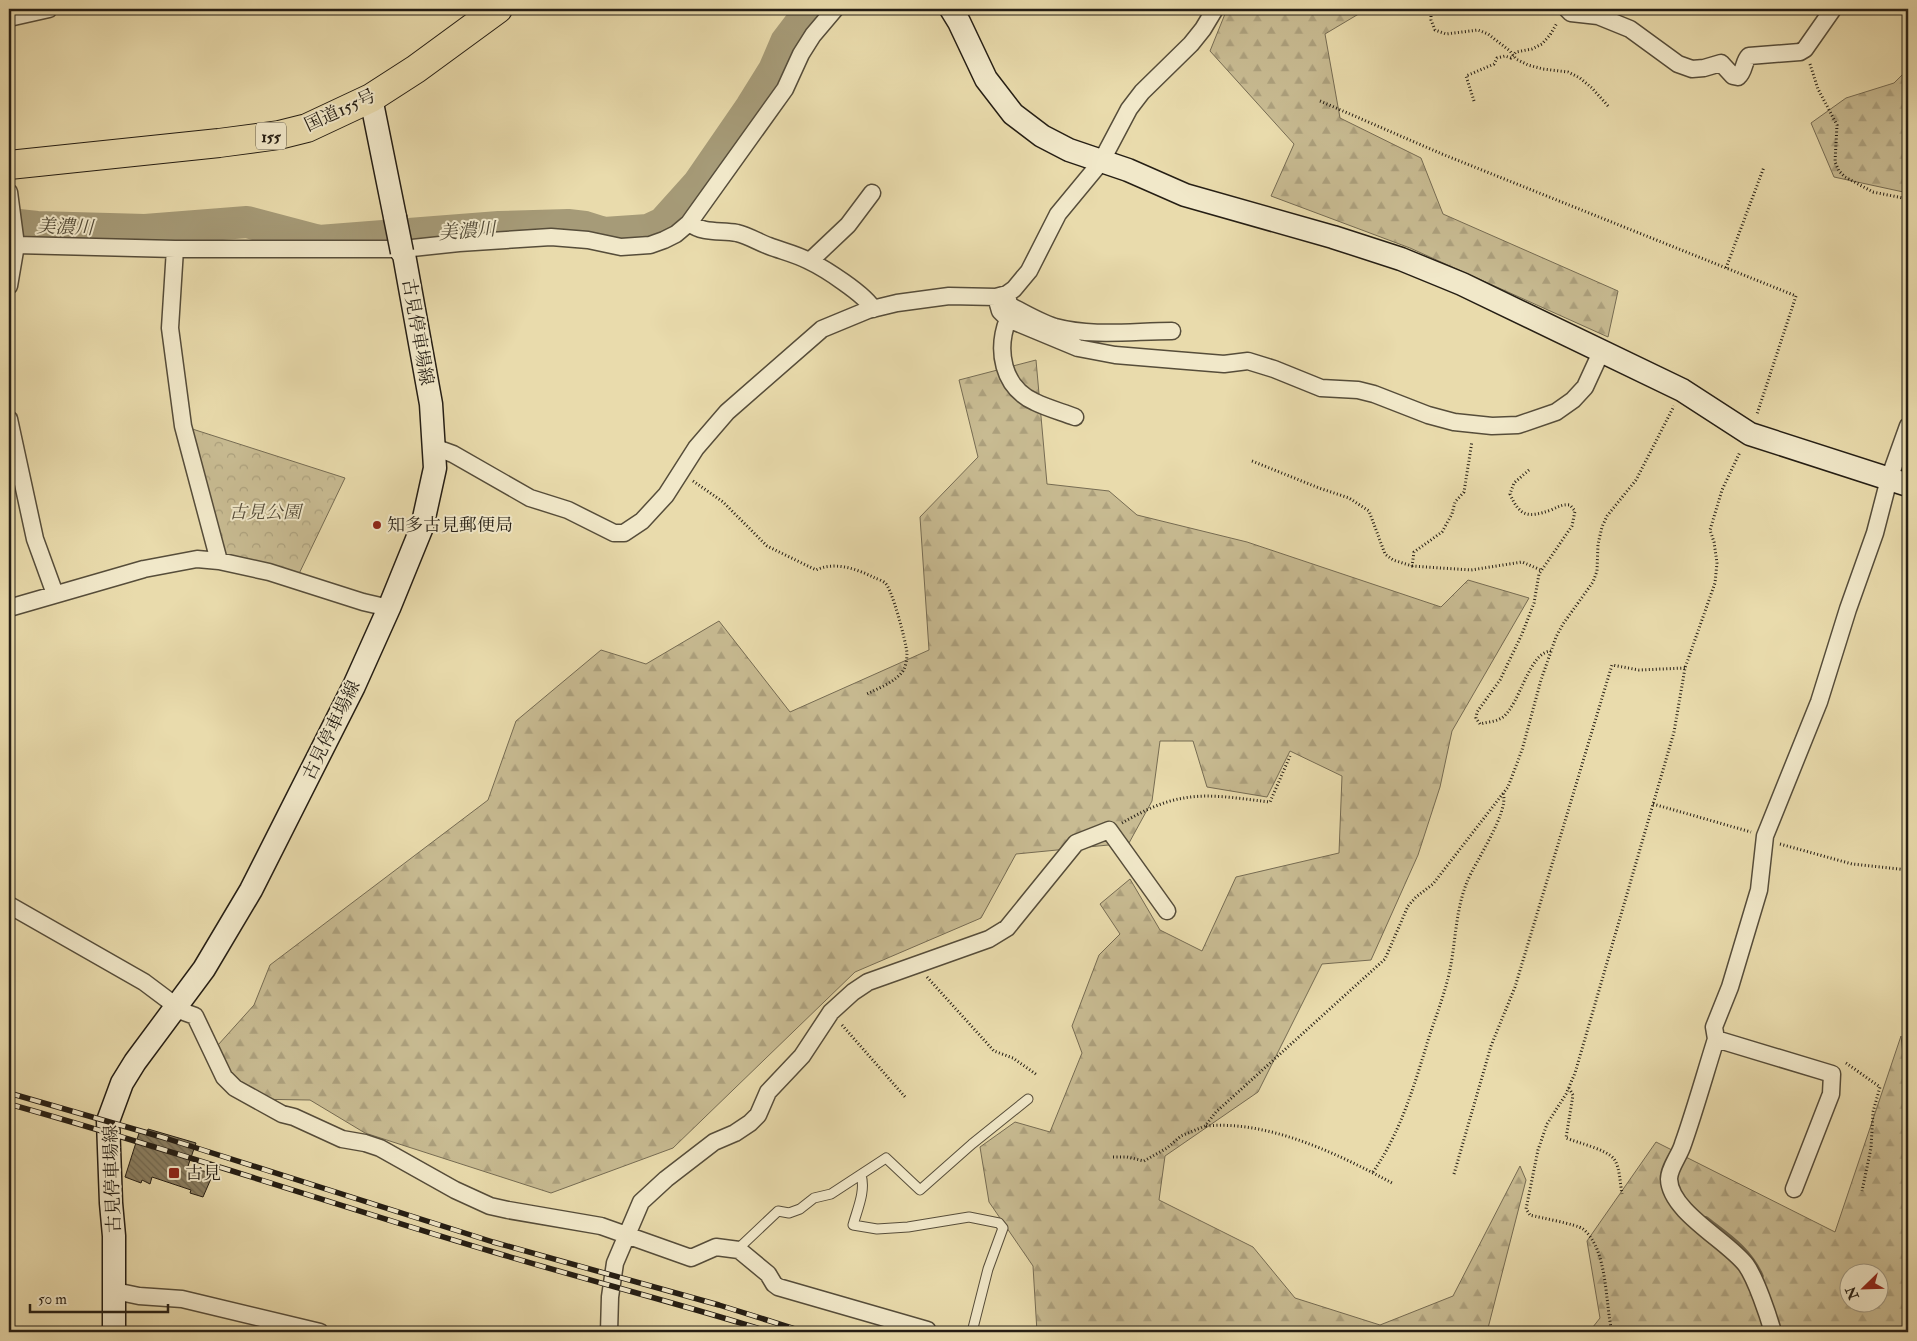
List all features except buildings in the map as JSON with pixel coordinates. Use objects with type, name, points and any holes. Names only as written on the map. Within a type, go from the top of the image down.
[{"type":"highway","name":"国道155号","points":[[9,165],[220,143],[279,135],[307,128],[371,98],[416,69],[498,9]]},
{"type":"main road","points":[[951,9],[986,79],[1013,114],[1042,136],[1068,150],[1128,170],[1185,195],[1333,237],[1401,259],[1462,284],[1682,390],[1750,434],[1899,482]]},
{"type":"main road","name":"古見停車場線","points":[[114,1332],[115,1291],[108,1121],[122,1083],[176,1004],[204,969],[251,890],[354,686],[389,608],[422,528],[435,468],[431,404],[371,98]]},
{"type":"street","points":[[9,18],[48,9]]},
{"type":"street","points":[[16,244],[402,251],[459,243],[550,237],[588,240],[615,246],[633,247],[650,245],[676,234],[689,223],[785,89],[801,54],[813,34],[835,9]]},
{"type":"street","points":[[434,450],[442,450],[453,454],[530,498],[568,510],[614,533],[624,533],[642,521],[666,495],[696,448],[728,412],[822,329],[874,309],[897,303],[949,296],[1002,296],[1014,289],[1029,271],[1058,214],[1101,162],[1129,109],[1142,92],[1203,29],[1215,9]]},
{"type":"street","points":[[1562,15],[1571,13],[1598,16],[1630,29],[1678,64],[1692,69],[1721,63],[1733,76],[1738,77],[1743,72],[1749,56],[1800,52],[1805,49],[1833,9]]},
{"type":"street","points":[[810,261],[848,224],[872,193]]},
{"type":"street","points":[[9,286],[16,244],[10,196]]},
{"type":"street","points":[[689,223],[703,230],[735,233],[751,237],[810,261],[862,296],[874,309]]},
{"type":"street","points":[[175,248],[170,328],[183,426],[220,561]]},
{"type":"street","points":[[1002,296],[1000,311],[1008,319],[1078,348],[1115,355],[1184,361],[1224,364],[1248,361],[1274,369],[1321,388],[1358,390],[1374,394],[1428,415],[1454,422],[1492,426],[1518,425],[1556,412],[1573,400],[1585,387],[1602,350]]},
{"type":"street","points":[[1002,296],[1009,305],[1030,316],[1054,326],[1077,331],[1172,331]]},
{"type":"street","points":[[1008,319],[1002,341],[1002,358],[1008,376],[1015,388],[1033,402],[1075,417]]},
{"type":"street","points":[[9,418],[35,539],[55,594]]},
{"type":"street","points":[[1773,1332],[1748,1267],[1733,1250],[1700,1226],[1672,1191],[1669,1179],[1683,1146],[1716,1039],[1714,1027],[1730,987],[1759,890],[1765,836],[1819,702],[1848,609],[1875,533],[1899,482],[1908,426]]},
{"type":"street","points":[[9,608],[144,569],[197,560],[220,561],[269,572],[363,602],[389,608]]},
{"type":"street","points":[[609,1332],[610,1297],[615,1263],[641,1202],[666,1179],[714,1142],[735,1133],[750,1123],[758,1115],[768,1092],[802,1056],[831,1012],[853,992],[868,982],[990,939],[1007,928],[1076,843],[1109,830],[1167,911]]},
{"type":"street","points":[[9,905],[135,976],[176,1004],[184,1012],[195,1016],[224,1077],[235,1088],[282,1114],[294,1117],[342,1139],[380,1148],[455,1190],[490,1206],[602,1226],[691,1258],[716,1247],[739,1250],[768,1274],[778,1287],[929,1332]]},
{"type":"street","points":[[1716,1039],[1832,1074],[1831,1094],[1794,1188]]},
{"type":"street","points":[[115,1291],[139,1296],[182,1299],[320,1332]]},
{"type":"lane","points":[[739,1250],[778,1211],[789,1214],[800,1209],[814,1198],[831,1194],[886,1158],[920,1190],[972,1144],[1028,1099]]},
{"type":"lane","points":[[861,1175],[863,1181],[862,1192],[853,1225],[878,1229],[908,1227],[969,1217],[999,1223],[1003,1228],[988,1269],[972,1332]]},
{"type":"path","points":[[1431,9],[1431,20],[1435,30],[1446,34],[1478,30],[1488,34],[1528,65],[1568,72],[1592,88],[1609,108]]},
{"type":"path","points":[[1474,101],[1466,76],[1494,64],[1497,58],[1514,56],[1516,52],[1532,49],[1542,44],[1562,15]]},
{"type":"path","points":[[1805,49],[1818,89],[1837,125],[1835,162],[1839,171],[1845,177],[1873,192],[1908,199]]},
{"type":"path","points":[[1320,101],[1442,154],[1796,296],[1750,434],[1722,490],[1710,530],[1717,563],[1715,584],[1685,668],[1674,732],[1576,1073],[1547,1124],[1538,1150],[1526,1209],[1530,1215],[1582,1228],[1594,1242],[1600,1256],[1612,1332]]},
{"type":"path","points":[[1726,268],[1764,168]]},
{"type":"path","points":[[1205,1126],[1216,1112],[1385,959],[1408,906],[1433,884],[1508,787],[1522,750],[1541,680],[1563,624],[1593,582],[1597,571],[1598,544],[1602,527],[1608,516],[1636,480],[1682,390]]},
{"type":"path","points":[[1412,566],[1414,552],[1442,532],[1452,514],[1455,502],[1464,492],[1475,424]]},
{"type":"path","points":[[1252,461],[1349,498],[1368,512],[1378,531],[1385,554],[1392,560],[1412,566],[1471,570],[1522,562],[1541,570]]},
{"type":"path","points":[[1528,470],[1514,483],[1510,494],[1517,508],[1525,514],[1537,514],[1563,504],[1570,505],[1575,512],[1572,526],[1539,574],[1534,604],[1500,680],[1478,712],[1476,718],[1480,724],[1495,721],[1504,716],[1511,707],[1536,661],[1543,654],[1552,651]]},
{"type":"path","points":[[680,473],[723,502],[767,546],[816,570],[830,566],[844,567],[862,571],[886,583],[907,653],[906,663],[896,678],[867,694]]},
{"type":"path","points":[[1454,1174],[1491,1046],[1515,987],[1612,665],[1639,670],[1685,668]]},
{"type":"path","points":[[1109,830],[1137,814],[1184,798],[1208,797],[1270,802],[1290,756]]},
{"type":"path","points":[[1373,1172],[1386,1153],[1415,1083],[1447,983],[1459,907],[1473,867],[1496,826],[1503,808],[1504,793]]},
{"type":"path","points":[[918,964],[920,969],[994,1051],[1013,1058],[1037,1075]]},
{"type":"path","points":[[831,1012],[906,1098]]},
{"type":"path","points":[[1832,1074],[1846,1063],[1880,1088],[1873,1112],[1871,1148],[1862,1191]]},
{"type":"path","points":[[1569,1088],[1573,1095],[1566,1138],[1605,1152],[1613,1158],[1617,1164],[1622,1194]]},
{"type":"path","points":[[1113,1157],[1127,1157],[1144,1161],[1167,1148],[1181,1136],[1205,1126],[1224,1124],[1249,1127],[1314,1145],[1392,1182]]},
{"type":"green space","points":[[1227,9],[1367,9],[1325,34],[1340,118],[1421,158],[1443,214],[1618,291],[1608,337],[1410,248],[1271,196],[1294,144],[1210,51]]},
{"type":"green space","points":[[1908,69],[1908,193],[1834,177],[1811,123],[1846,98],[1894,83]]},
{"type":"green space","points":[[1036,360],[1047,484],[1109,491],[1137,515],[1247,542],[1441,607],[1468,580],[1529,598],[1452,731],[1440,787],[1418,855],[1371,960],[1322,964],[1258,1092],[1165,1156],[1159,1200],[1253,1247],[1295,1298],[1380,1325],[1453,1296],[1520,1166],[1526,1180],[1487,1332],[1037,1332],[1033,1266],[989,1202],[980,1147],[1015,1122],[1050,1132],[1082,1053],[1072,1026],[1099,955],[1120,934],[1100,904],[1130,879],[1160,930],[1202,951],[1236,877],[1339,853],[1342,776],[1290,751],[1267,797],[1207,787],[1193,741],[1160,741],[1152,801],[1129,843],[1016,854],[981,918],[855,972],[673,1148],[551,1193],[365,1133],[310,1100],[243,1099],[218,1045],[254,1005],[270,965],[488,800],[516,721],[601,650],[646,664],[719,621],[790,712],[929,650],[920,517],[978,457],[959,380]]},
{"type":"green space","name":"古見公園","points":[[183,426],[345,478],[296,580],[219,561]]},
{"type":"green space","points":[[1901,1036],[1908,1102],[1908,1332],[1589,1332],[1600,1318],[1587,1241],[1656,1142],[1835,1232]]},
{"type":"waterway","name":"美濃川","points":[[9,224],[37,227],[145,230],[247,222],[319,241],[499,227],[568,225],[585,227],[604,233],[648,230],[663,223],[698,184],[774,70],[786,42],[811,9]]},
{"type":"waterway","points":[[1706,1219],[1730,1237],[1744,1251],[1761,1276]]},
{"type":"railway","points":[[9,1093],[165,1138],[493,1242],[719,1305],[805,1332]]},
{"type":"railway","points":[[9,1104],[129,1139],[490,1251],[770,1332]]},
{"type":"place","name":"知多古見郵便局","points":[[377,525]]},
{"type":"place","name":"古見","points":[[174,1173]]}]
